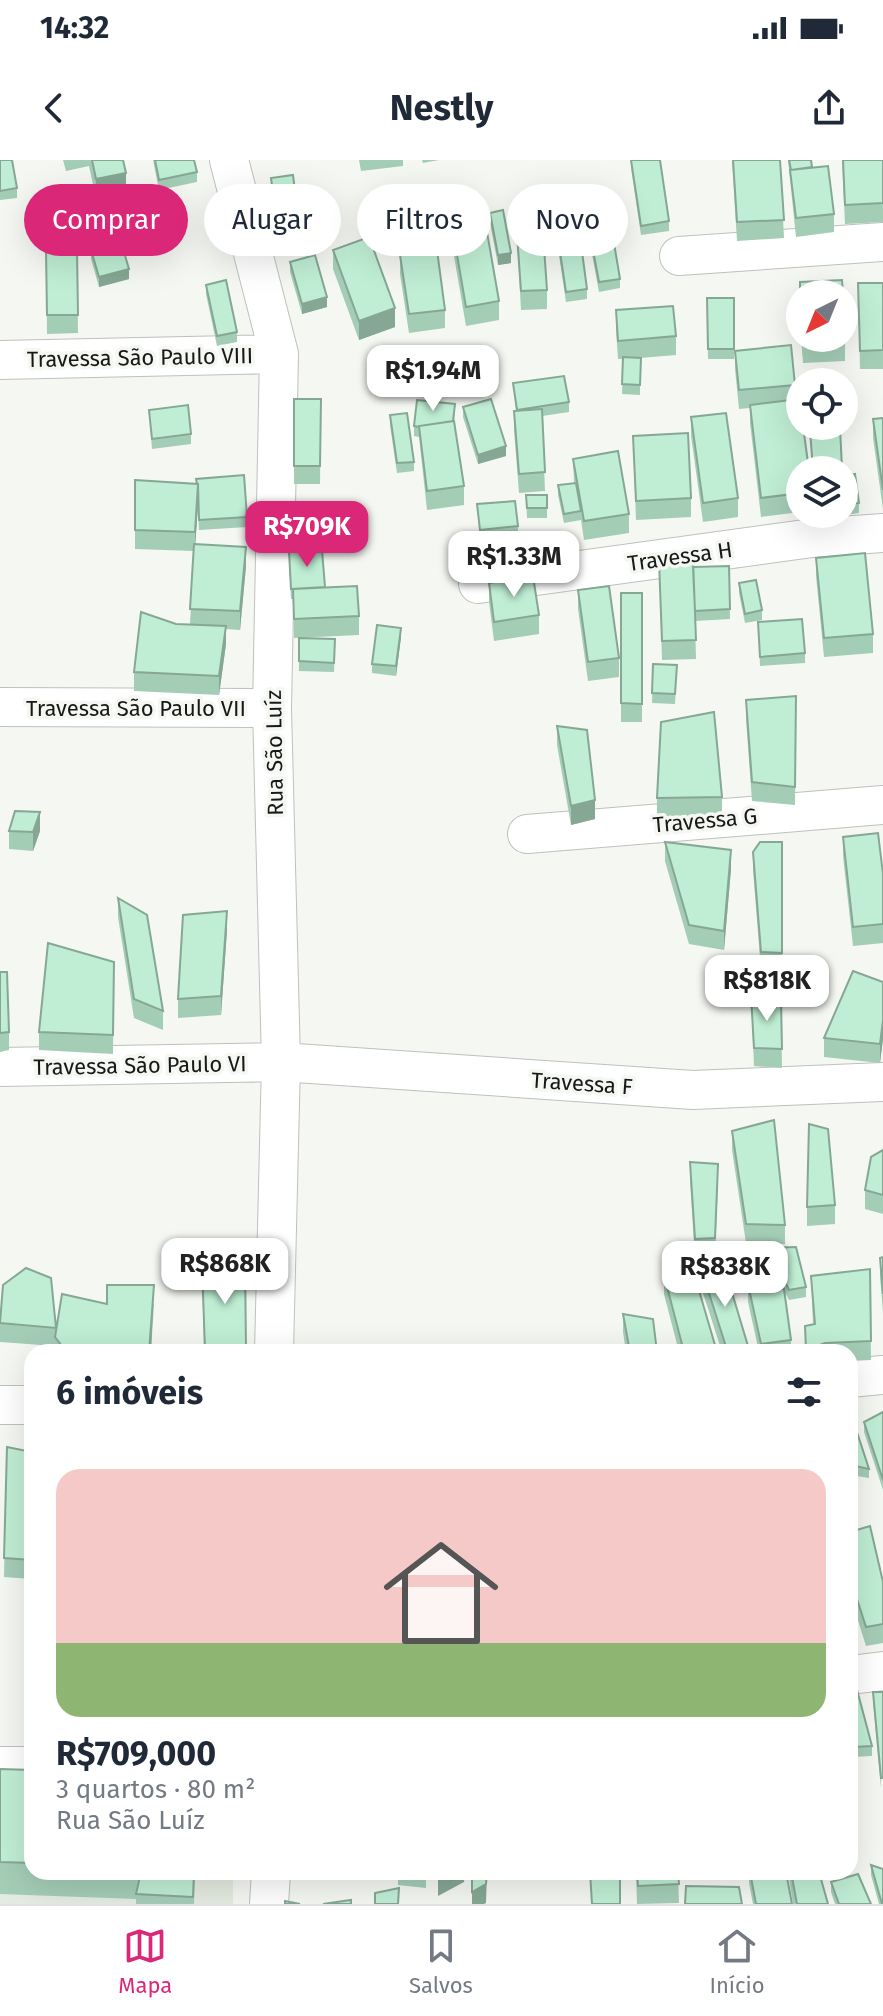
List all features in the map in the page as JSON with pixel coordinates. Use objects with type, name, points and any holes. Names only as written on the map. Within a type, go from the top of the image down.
[{"type":"street","name":"Rua São Luíz","points":[[229,160],[279,354],[272,708],[281,1062],[274,1344]]},
{"type":"street","points":[[679,256],[883,242]]},
{"type":"street","name":"Travessa São Paulo VIII","points":[[0,360],[279,354]]},
{"type":"street","name":"Travessa H","points":[[478,584],[812,538],[883,533]]},
{"type":"street","name":"Travessa São Paulo VII","points":[[0,707],[272,708]]},
{"type":"street","name":"Travessa G","points":[[527,834],[883,805]]},
{"type":"street","name":"Travessa São Paulo VI","points":[[0,1067],[281,1062]]},
{"type":"street","name":"Travessa F","points":[[281,1062],[693,1090],[883,1082]]},
{"type":"street","points":[[858,1377],[883,1375]]},
{"type":"street","points":[[0,1405],[24,1405]]},
{"type":"street","points":[[858,1674],[883,1671]]},
{"type":"street","points":[[0,1766],[24,1766]]},
{"type":"street","points":[[269,1904],[270,1880]]},
{"type":"shaded area","points":[[0,1792],[24,1852],[24,1880],[233,1880],[233,1904],[0,1904]]},
{"type":"building","points":[[0,160],[12,160],[17,188],[0,191]]},
{"type":"building","points":[[92,160],[123,160],[126,173],[96,179]]},
{"type":"building","points":[[155,160],[194,160],[197,172],[159,180]]},
{"type":"building","points":[[631,160],[660,160],[669,221],[641,226]]},
{"type":"building","points":[[733,160],[780,160],[784,220],[737,222]]},
{"type":"building","points":[[789,160],[811,160],[812,167],[791,170]]},
{"type":"building","points":[[843,160],[883,160],[883,203],[845,205]]},
{"type":"building","points":[[828,166],[834,214],[796,218],[790,170]]},
{"type":"building","points":[[293,175],[294,184],[272,184],[271,178]]},
{"type":"building","points":[[503,210],[507,254],[498,255],[491,213]]},
{"type":"building","points":[[357,241],[357,256],[376,256],[395,308],[359,321],[335,256],[341,256],[341,247]]},
{"type":"building","points":[[491,255],[499,301],[466,307],[457,256]]},
{"type":"building","points":[[46,256],[77,256],[78,315],[47,315]]},
{"type":"building","points":[[93,256],[125,256],[129,269],[99,277]]},
{"type":"building","points":[[315,256],[327,297],[302,304],[290,262]]},
{"type":"building","points":[[400,256],[438,256],[445,310],[409,314]]},
{"type":"building","points":[[519,256],[545,256],[547,290],[521,291]]},
{"type":"building","points":[[561,256],[583,256],[587,289],[566,292]]},
{"type":"building","points":[[594,256],[616,256],[620,279],[599,282]]},
{"type":"building","points":[[226,280],[237,332],[217,336],[206,285]]},
{"type":"building","points":[[858,283],[883,283],[883,350],[860,351]]},
{"type":"building","points":[[707,298],[734,298],[734,349],[708,349]]},
{"type":"building","points":[[673,306],[676,336],[618,341],[616,310]]},
{"type":"building","points":[[786,346],[786,352],[792,352],[793,368],[786,368],[786,386],[739,390],[735,351]]},
{"type":"building","points":[[623,357],[641,358],[640,385],[622,384]]},
{"type":"building","points":[[564,376],[569,402],[517,410],[513,383]]},
{"type":"building","points":[[294,399],[321,399],[320,466],[294,466]]},
{"type":"building","points":[[491,399],[506,446],[478,455],[463,407]]},
{"type":"building","points":[[417,400],[455,404],[453,421],[414,426]]},
{"type":"building","points":[[786,401],[786,440],[805,440],[807,456],[786,456],[786,495],[761,498],[750,405]]},
{"type":"building","points":[[188,405],[191,434],[152,439],[149,410]]},
{"type":"building","points":[[542,409],[545,472],[519,474],[514,411]]},
{"type":"building","points":[[407,413],[414,462],[397,463],[390,415]]},
{"type":"building","points":[[726,413],[738,498],[703,503],[691,417]]},
{"type":"building","points":[[883,418],[883,490],[873,419]]},
{"type":"building","points":[[454,421],[464,486],[427,491],[419,426]]},
{"type":"building","points":[[688,433],[691,498],[636,501],[633,436]]},
{"type":"building","points":[[811,440],[841,440],[841,456],[812,456]]},
{"type":"building","points":[[618,451],[629,514],[584,521],[573,459]]},
{"type":"building","points":[[244,475],[247,517],[199,520],[196,479]]},
{"type":"building","points":[[135,480],[198,484],[195,532],[135,530]]},
{"type":"building","points":[[576,483],[581,511],[564,514],[558,485]]},
{"type":"building","points":[[526,495],[547,495],[547,508],[527,508]]},
{"type":"building","points":[[515,501],[518,526],[480,530],[477,504]]},
{"type":"building","points":[[194,544],[246,547],[240,611],[190,609]]},
{"type":"building","points":[[322,550],[325,587],[291,589],[289,551]]},
{"type":"building","points":[[865,553],[873,634],[824,638],[816,558]]},
{"type":"building","points":[[693,558],[696,640],[662,641],[659,560]]},
{"type":"building","points":[[729,566],[730,609],[695,611],[693,567]]},
{"type":"building","points":[[533,576],[539,615],[494,622],[489,583]]},
{"type":"building","points":[[756,580],[762,610],[745,614],[739,583]]},
{"type":"building","points":[[357,586],[359,616],[294,619],[293,589]]},
{"type":"building","points":[[609,586],[619,658],[588,662],[578,590]]},
{"type":"building","points":[[621,593],[642,593],[642,704],[621,703]]},
{"type":"building","points":[[141,612],[176,624],[226,626],[219,676],[134,672]]},
{"type":"building","points":[[802,619],[805,653],[760,657],[758,622]]},
{"type":"building","points":[[377,625],[401,628],[396,666],[372,664]]},
{"type":"building","points":[[299,638],[335,639],[334,663],[299,661]]},
{"type":"building","points":[[653,664],[677,665],[675,694],[652,693]]},
{"type":"building","points":[[796,696],[795,787],[752,782],[746,700]]},
{"type":"building","points":[[714,712],[722,797],[657,798],[661,722]]},
{"type":"building","points":[[557,726],[587,730],[595,800],[571,806]]},
{"type":"building","points":[[15,811],[40,812],[33,832],[9,831]]},
{"type":"building","points":[[878,833],[883,874],[883,924],[853,927],[843,837]]},
{"type":"building","points":[[665,842],[731,850],[724,931],[689,925]]},
{"type":"building","points":[[760,842],[782,842],[782,953],[761,952],[753,852]]},
{"type":"building","points":[[118,898],[147,915],[163,1011],[134,999]]},
{"type":"building","points":[[227,911],[221,996],[178,999],[183,915]]},
{"type":"building","points":[[48,943],[114,962],[113,1035],[39,1032]]},
{"type":"building","points":[[853,971],[883,982],[880,1044],[824,1038]]},
{"type":"building","points":[[0,972],[7,972],[9,1032],[0,1033]]},
{"type":"building","points":[[751,995],[781,1001],[782,1049],[754,1048]]},
{"type":"building","points":[[774,1120],[785,1225],[746,1224],[732,1131]]},
{"type":"building","points":[[809,1124],[828,1129],[835,1205],[807,1207]]},
{"type":"building","points":[[883,1150],[883,1195],[865,1190],[871,1157]]},
{"type":"building","points":[[690,1162],[718,1164],[715,1238],[695,1239]]},
{"type":"building","points":[[796,1247],[806,1287],[789,1290],[769,1248]]},
{"type":"building","points":[[883,1257],[883,1294],[880,1258]]},
{"type":"building","points":[[245,1261],[246,1344],[205,1344],[202,1266]]},
{"type":"building","points":[[724,1266],[747,1344],[725,1344],[703,1274]]},
{"type":"building","points":[[26,1268],[51,1278],[56,1328],[0,1323],[3,1285]]},
{"type":"building","points":[[870,1269],[871,1341],[806,1344],[805,1326],[815,1324],[811,1276]]},
{"type":"building","points":[[693,1270],[715,1344],[682,1344],[664,1275]]},
{"type":"building","points":[[748,1284],[784,1289],[791,1340],[761,1344]]},
{"type":"building","points":[[107,1285],[154,1285],[150,1344],[60,1344],[55,1337],[62,1294],[107,1304]]},
{"type":"building","points":[[623,1314],[653,1319],[656,1344],[629,1344]]},
{"type":"building","points":[[883,1412],[883,1480],[864,1422]]},
{"type":"building","points":[[858,1435],[869,1469],[858,1467]]},
{"type":"building","points":[[7,1447],[24,1450],[24,1559],[4,1558]]},
{"type":"building","points":[[870,1526],[883,1582],[883,1624],[866,1627],[858,1602],[858,1530]]},
{"type":"building","points":[[873,1692],[883,1692],[883,1778],[881,1778]]},
{"type":"building","points":[[858,1694],[872,1746],[858,1747]]},
{"type":"building","points":[[0,1769],[24,1770],[24,1863],[0,1862]]},
{"type":"building","points":[[871,1865],[883,1869],[883,1904],[882,1904]]},
{"type":"building","points":[[858,1874],[871,1904],[839,1904],[831,1882],[858,1880]]},
{"type":"building","points":[[139,1880],[194,1880],[193,1897],[136,1894]]},
{"type":"building","points":[[472,1880],[486,1880],[486,1884],[472,1892]]},
{"type":"building","points":[[590,1880],[620,1880],[620,1904],[592,1904]]},
{"type":"building","points":[[638,1880],[679,1880],[679,1884],[638,1886]]},
{"type":"building","points":[[752,1880],[788,1880],[792,1904],[756,1904]]},
{"type":"building","points":[[792,1880],[821,1880],[828,1904],[797,1904]]},
{"type":"building","points":[[686,1886],[739,1887],[742,1904],[685,1904]]},
{"type":"building","points":[[399,1888],[398,1904],[375,1904],[375,1893]]},
{"type":"building","points":[[351,1900],[351,1904],[323,1904]]}]
